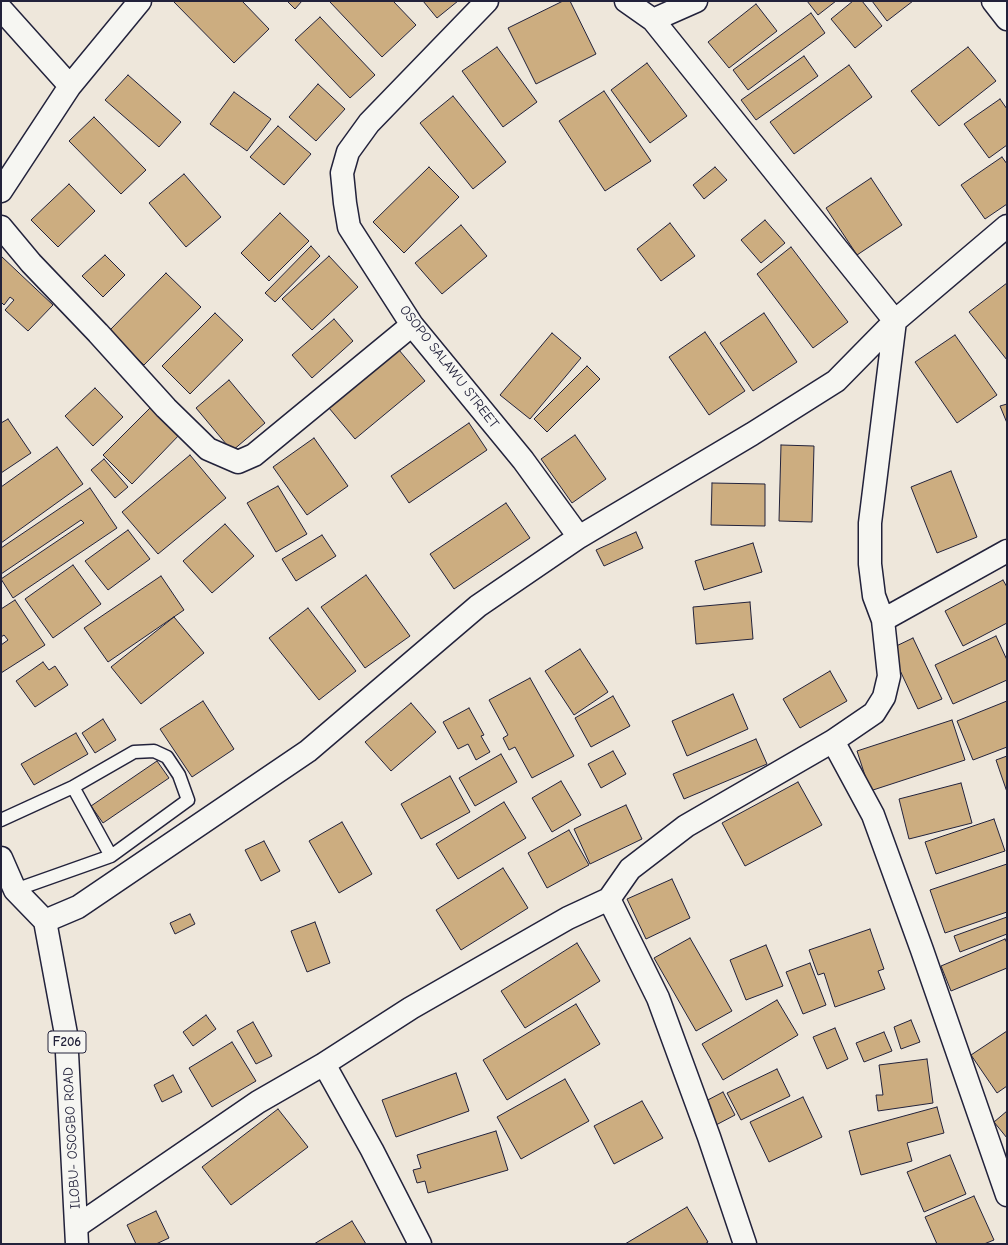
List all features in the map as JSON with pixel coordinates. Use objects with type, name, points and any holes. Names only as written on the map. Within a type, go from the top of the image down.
[{"type":"street","points":[[1,191],[70,86],[140,1]]},
{"type":"street","name":"OSOPO SALAWU STREET","points":[[487,1],[369,123],[348,152],[342,173],[349,227],[412,325],[523,460],[579,536]]},
{"type":"street","points":[[77,1235],[258,1102],[324,1064],[411,1008],[568,918],[609,899],[630,869],[686,826],[833,741],[874,713],[884,697],[889,676],[883,620],[874,596],[870,523],[895,321],[653,20],[626,1]]},
{"type":"street","points":[[653,20],[696,1]]},
{"type":"street","points":[[993,1],[1007,20]]},
{"type":"street","points":[[1,9],[70,86]]},
{"type":"street","points":[[1,226],[31,263],[98,333],[166,408],[208,449],[238,462],[254,455],[412,325]]},
{"type":"street","points":[[1,858],[15,890],[45,921],[78,907],[308,751],[478,606],[579,536],[752,434],[836,381],[895,321],[1007,226]]},
{"type":"street","points":[[883,620],[1007,551]]},
{"type":"street","points":[[833,741],[873,815],[925,958],[1007,1194]]},
{"type":"street","points":[[609,899],[658,998],[709,1137],[745,1244]]},
{"type":"street","name":"ILOBU- OSOGBO ROAD","points":[[45,921],[66,1034],[77,1235]]},
{"type":"street","points":[[324,1064],[372,1150],[420,1244]]},
{"type":"lane","points":[[1,820],[73,787],[134,752],[154,751],[167,757],[179,775],[188,800],[111,856],[15,890]]},
{"type":"lane","points":[[73,787],[111,856]]},
{"type":"building","points":[[173,1],[242,1],[269,29],[234,63]]},
{"type":"building","points":[[287,1],[302,1],[295,9]]},
{"type":"building","points":[[393,1],[416,25],[382,57],[330,2]]},
{"type":"building","points":[[423,1],[458,1],[437,18]]},
{"type":"building","points":[[563,1],[570,1],[596,54],[536,84],[508,28]]},
{"type":"building","points":[[807,1],[836,1],[818,15]]},
{"type":"building","points":[[853,1],[862,1],[882,26],[855,48],[831,19]]},
{"type":"building","points":[[872,1],[913,1],[887,21]]},
{"type":"building","points":[[756,4],[777,31],[729,68],[708,42]]},
{"type":"building","points":[[811,13],[825,33],[748,90],[733,70]]},
{"type":"building","points":[[320,17],[375,75],[350,98],[295,40]]},
{"type":"building","points":[[497,47],[537,102],[503,127],[462,71]]},
{"type":"building","points":[[968,47],[996,81],[939,126],[911,91]]},
{"type":"building","points":[[804,56],[818,76],[756,120],[741,100]]},
{"type":"building","points":[[647,63],[687,116],[650,143],[611,90]]},
{"type":"building","points":[[849,65],[872,97],[794,154],[770,122]]},
{"type":"building","points":[[128,75],[181,122],[159,147],[105,100]]},
{"type":"building","points":[[318,84],[345,109],[316,141],[289,117]]},
{"type":"building","points":[[604,91],[651,161],[605,191],[559,121]]},
{"type":"building","points":[[234,92],[271,119],[247,151],[210,124]]},
{"type":"building","points":[[453,96],[506,162],[473,189],[420,123]]},
{"type":"building","points":[[1000,99],[1007,109],[1007,145],[989,158],[964,124]]},
{"type":"building","points":[[94,117],[146,170],[121,194],[69,141]]},
{"type":"building","points":[[278,126],[311,154],[284,185],[250,157]]},
{"type":"building","points":[[1002,157],[1007,164],[1007,204],[985,219],[961,185]]},
{"type":"building","points":[[429,167],[459,197],[404,253],[373,222]]},
{"type":"building","points":[[715,167],[727,180],[704,199],[693,185]]},
{"type":"building","points":[[184,174],[221,217],[186,247],[149,203]]},
{"type":"building","points":[[871,178],[902,225],[857,255],[826,208]]},
{"type":"building","points":[[69,184],[95,211],[58,247],[31,220]]},
{"type":"building","points":[[280,213],[309,241],[269,281],[241,253]]},
{"type":"building","points":[[765,220],[785,243],[761,263],[741,240]]},
{"type":"building","points":[[670,223],[695,256],[661,281],[637,249]]},
{"type":"building","points":[[461,225],[487,256],[442,294],[415,263]]},
{"type":"building","points":[[311,246],[320,256],[275,302],[265,293]]},
{"type":"building","points":[[791,247],[848,322],[813,348],[757,274]]},
{"type":"building","points":[[105,255],[125,275],[103,297],[82,276]]},
{"type":"building","points":[[1,256],[53,305],[28,331],[5,310],[14,300],[10,297],[4,305],[1,302]]},
{"type":"building","points":[[329,256],[358,287],[312,330],[282,299]]},
{"type":"building","points":[[166,273],[201,307],[144,365],[109,331]]},
{"type":"building","points":[[1007,283],[1007,360],[969,312]]},
{"type":"building","points":[[215,313],[243,340],[190,394],[162,366]]},
{"type":"building","points":[[764,313],[797,362],[753,391],[720,343]]},
{"type":"building","points":[[334,319],[353,341],[312,378],[292,355]]},
{"type":"building","points":[[705,332],[745,391],[709,415],[669,357]]},
{"type":"building","points":[[552,333],[581,358],[530,419],[500,395]]},
{"type":"building","points":[[955,335],[997,395],[957,423],[915,362]]},
{"type":"building","points":[[399,350],[425,381],[355,439],[329,408]]},
{"type":"building","points":[[587,366],[600,379],[547,432],[534,419]]},
{"type":"building","points":[[229,380],[265,423],[232,451],[196,408]]},
{"type":"building","points":[[95,388],[123,417],[93,446],[65,416]]},
{"type":"building","points":[[154,404],[182,432],[132,484],[103,455]]},
{"type":"building","points":[[1007,404],[1007,423],[1000,406]]},
{"type":"building","points":[[8,419],[31,453],[1,473],[1,423]]},
{"type":"building","points":[[469,423],[487,450],[409,503],[391,476]]},
{"type":"building","points":[[575,435],[606,479],[572,503],[541,459]]},
{"type":"building","points":[[314,438],[348,486],[307,515],[273,467]]},
{"type":"building","points":[[781,445],[814,446],[812,522],[779,521]]},
{"type":"building","points":[[57,447],[83,484],[1,543],[1,487]]},
{"type":"building","points":[[190,455],[226,498],[158,554],[122,512]]},
{"type":"building","points":[[104,459],[128,487],[115,498],[91,470]]},
{"type":"building","points":[[951,471],[977,537],[937,553],[911,487]]},
{"type":"building","points":[[712,483],[765,484],[765,526],[711,525]]},
{"type":"building","points":[[278,486],[307,534],[276,552],[247,503]]},
{"type":"building","points":[[90,488],[117,528],[13,598],[1,579],[84,523],[81,520],[1,574],[1,548]]},
{"type":"building","points":[[506,503],[530,538],[454,589],[430,554]]},
{"type":"building","points":[[225,524],[254,556],[212,593],[183,561]]},
{"type":"building","points":[[128,530],[150,559],[108,590],[85,561]]},
{"type":"building","points":[[636,532],[643,548],[604,566],[596,550]]},
{"type":"building","points":[[322,535],[336,556],[296,581],[282,559]]},
{"type":"building","points":[[753,543],[762,572],[704,590],[695,561]]},
{"type":"building","points":[[73,565],[101,604],[53,638],[25,599]]},
{"type":"building","points":[[366,575],[410,636],[365,668],[321,607]]},
{"type":"building","points":[[161,576],[184,610],[108,662],[84,628]]},
{"type":"building","points":[[1003,580],[1007,587],[1007,623],[963,646],[945,611]]},
{"type":"building","points":[[15,600],[45,645],[1,673],[1,645],[8,640],[4,635],[1,637],[1,609]]},
{"type":"building","points":[[750,602],[753,639],[696,644],[693,607]]},
{"type":"building","points":[[308,608],[356,671],[319,700],[269,638]]},
{"type":"building","points":[[174,617],[204,653],[141,704],[111,667]]},
{"type":"building","points":[[996,636],[1007,660],[1007,680],[953,704],[935,665]]},
{"type":"building","points":[[913,638],[942,699],[918,709],[890,649]]},
{"type":"building","points":[[580,649],[608,692],[574,715],[545,671]]},
{"type":"building","points":[[43,662],[49,670],[55,666],[68,685],[35,707],[16,681]]},
{"type":"building","points":[[830,671],[847,701],[800,728],[783,699]]},
{"type":"building","points":[[530,678],[574,756],[532,778],[515,747],[509,750],[503,738],[508,735],[489,700]]},
{"type":"building","points":[[733,694],[748,729],[687,756],[672,721]]},
{"type":"building","points":[[613,696],[630,726],[591,747],[575,718]]},
{"type":"building","points":[[203,701],[234,749],[192,777],[160,729]]},
{"type":"building","points":[[1007,701],[1007,747],[973,760],[957,721]]},
{"type":"building","points":[[411,703],[436,732],[391,771],[365,742]]},
{"type":"building","points":[[469,708],[484,735],[481,736],[490,752],[476,760],[468,744],[458,749],[443,722]]},
{"type":"building","points":[[103,719],[116,740],[95,753],[82,733]]},
{"type":"building","points":[[952,720],[965,760],[870,791],[857,751]]},
{"type":"building","points":[[76,733],[88,754],[34,785],[21,764]]},
{"type":"building","points":[[756,739],[767,764],[684,799],[673,774]]},
{"type":"building","points":[[613,751],[626,774],[601,788],[588,764]]},
{"type":"building","points":[[501,754],[517,782],[475,806],[459,778]]},
{"type":"building","points":[[1007,756],[1007,792],[996,760]]},
{"type":"building","points":[[157,761],[169,778],[103,823],[91,806]]},
{"type":"building","points":[[450,776],[470,812],[421,839],[401,804]]},
{"type":"building","points":[[561,781],[581,815],[552,832],[532,798]]},
{"type":"building","points":[[798,782],[822,825],[745,866],[722,823]]},
{"type":"building","points":[[961,783],[972,823],[909,839],[899,799]]},
{"type":"building","points":[[504,802],[526,838],[458,879],[436,844]]},
{"type":"building","points":[[626,805],[642,839],[590,864],[574,829]]},
{"type":"building","points":[[994,819],[1005,851],[936,874],[925,842]]},
{"type":"building","points":[[342,822],[372,874],[339,893],[309,841]]},
{"type":"building","points":[[569,830],[589,865],[547,888],[528,853]]},
{"type":"building","points":[[264,841],[280,871],[261,881],[245,850]]},
{"type":"building","points":[[1007,864],[1007,912],[945,933],[930,890]]},
{"type":"building","points":[[503,868],[528,908],[461,950],[436,910]]},
{"type":"building","points":[[672,879],[690,918],[646,939],[627,899]]},
{"type":"building","points":[[190,914],[195,924],[175,934],[170,923]]},
{"type":"building","points":[[1007,917],[1007,934],[960,952],[954,936]]},
{"type":"building","points":[[315,922],[330,963],[307,972],[291,931]]},
{"type":"building","points":[[870,929],[884,969],[878,971],[885,989],[835,1007],[824,973],[818,975],[809,950]]},
{"type":"building","points":[[690,938],[732,1011],[696,1031],[654,958]]},
{"type":"building","points":[[1005,939],[1007,943],[1007,968],[951,991],[941,966]]},
{"type":"building","points":[[577,943],[600,981],[525,1028],[501,991]]},
{"type":"building","points":[[766,945],[783,986],[746,1000],[730,960]]},
{"type":"building","points":[[810,963],[826,1005],[803,1014],[786,972]]},
{"type":"building","points":[[777,1000],[798,1035],[723,1080],[702,1044]]},
{"type":"building","points":[[576,1004],[600,1044],[507,1100],[483,1060]]},
{"type":"building","points":[[206,1015],[216,1029],[193,1046],[183,1032]]},
{"type":"building","points":[[911,1020],[920,1042],[901,1049],[894,1027]]},
{"type":"building","points":[[253,1022],[272,1056],[256,1064],[237,1031]]},
{"type":"building","points":[[835,1028],[848,1059],[827,1069],[813,1037]]},
{"type":"building","points":[[1007,1031],[1007,1086],[997,1093],[971,1055]]},
{"type":"building","points":[[884,1032],[892,1051],[864,1062],[856,1043]]},
{"type":"building","points":[[232,1042],[256,1081],[212,1107],[189,1068]]},
{"type":"building","points":[[927,1059],[933,1103],[878,1111],[876,1095],[883,1095],[879,1065]]},
{"type":"building","points":[[777,1069],[790,1096],[741,1120],[727,1093]]},
{"type":"building","points":[[456,1073],[469,1111],[396,1137],[382,1100]]},
{"type":"building","points":[[173,1075],[182,1092],[162,1102],[154,1085]]},
{"type":"building","points":[[565,1079],[589,1121],[521,1159],[497,1117]]},
{"type":"building","points":[[723,1092],[735,1115],[716,1125],[704,1102]]},
{"type":"building","points":[[803,1097],[822,1137],[769,1162],[750,1122]]},
{"type":"building","points":[[642,1101],[663,1138],[614,1164],[594,1126]]},
{"type":"building","points":[[937,1107],[944,1133],[907,1143],[912,1161],[861,1175],[849,1131]]},
{"type":"building","points":[[278,1109],[308,1147],[231,1205],[202,1167]]},
{"type":"building","points":[[1007,1111],[1007,1138],[994,1122]]},
{"type":"building","points":[[496,1131],[508,1170],[428,1193],[425,1181],[417,1183],[413,1170],[421,1168],[417,1155]]},
{"type":"building","points":[[950,1155],[966,1194],[924,1212],[907,1172]]},
{"type":"building","points":[[974,1196],[994,1240],[984,1244],[937,1244],[925,1217]]},
{"type":"building","points":[[687,1207],[708,1242],[705,1244],[625,1244]]},
{"type":"building","points":[[156,1211],[169,1238],[156,1244],[136,1244],[127,1225]]},
{"type":"building","points":[[352,1221],[366,1244],[314,1244]]}]
